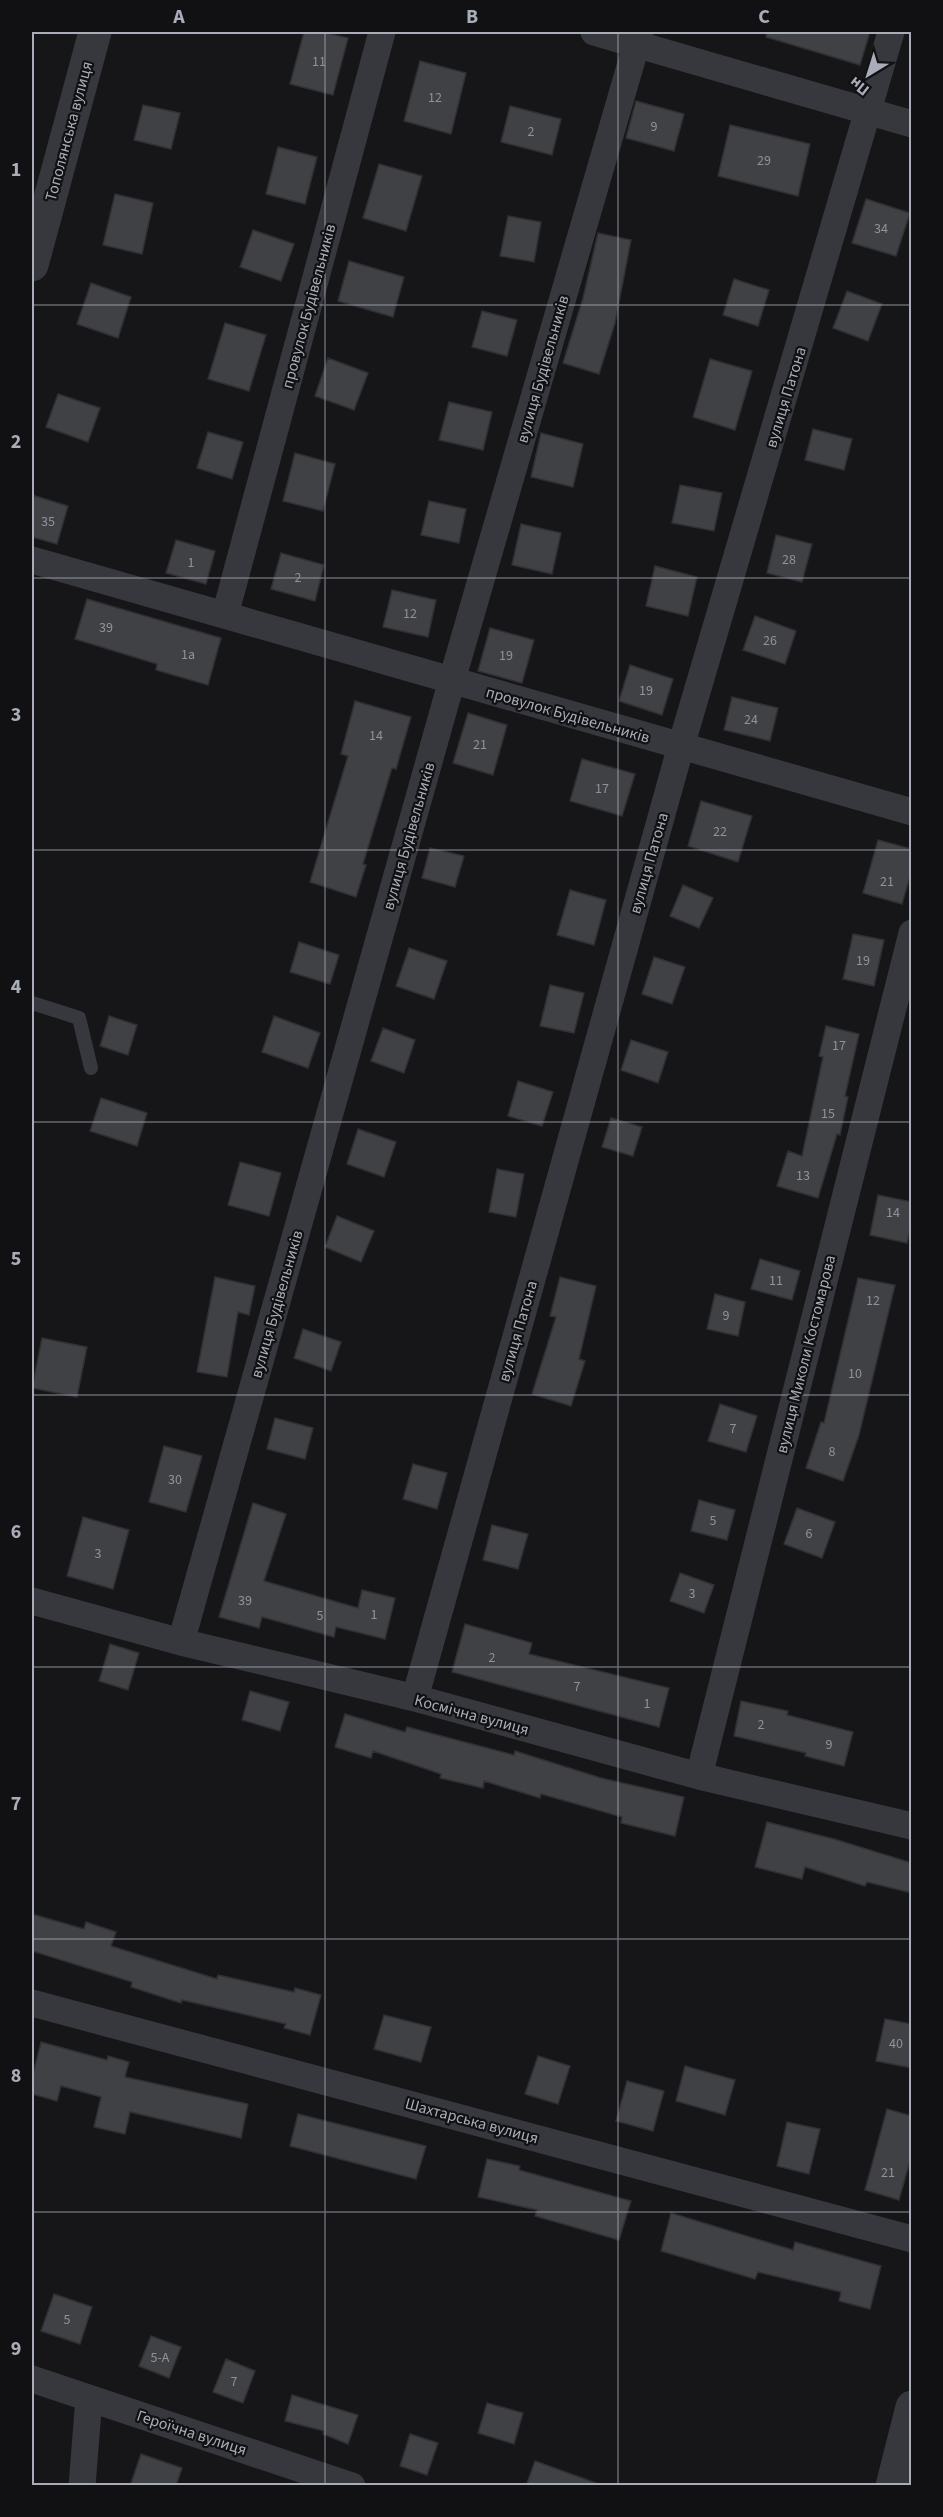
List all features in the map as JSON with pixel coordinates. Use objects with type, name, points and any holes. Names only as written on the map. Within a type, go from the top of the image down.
[{"type":"street","name":"Тополянська вулиця","points":[[32,265],[95,32]]},
{"type":"street","name":"провулок Будівельників","points":[[225,615],[382,32]]},
{"type":"street","points":[[594,32],[638,38],[912,124]]},
{"type":"street","name":"вулиця Патона","points":[[415,1698],[681,746],[870,111],[891,32]]},
{"type":"street","name":"вулиця Будівельників","points":[[181,1642],[452,680],[638,38]]},
{"type":"street","name":"провулок Будівельників","points":[[32,560],[912,812]]},
{"type":"street","name":"вулиця Миколи Костомарова","points":[[699,1776],[912,933]]},
{"type":"street","name":"Космічна вулиця","points":[[32,1601],[181,1642],[415,1698],[699,1776],[912,1826]]},
{"type":"street","name":"Шахтарська вулиця","points":[[32,2002],[912,2239]]},
{"type":"street","name":"Героїчна вулиця","points":[[32,2379],[352,2486]]},
{"type":"street","points":[[82,2486],[89,2398]]},
{"type":"street","points":[[892,2486],[912,2407]]},
{"type":"lane","points":[[32,1003],[80,1018],[91,1068]]},
{"type":"building","points":[[304,32],[323,32],[348,38],[333,95],[290,84]]},
{"type":"building","points":[[767,32],[870,32],[860,65],[766,37]]},
{"type":"building","points":[[420,61],[466,73],[451,134],[404,121]]},
{"type":"building","points":[[636,101],[684,114],[674,151],[626,138]]},
{"type":"building","points":[[143,105],[180,113],[171,149],[134,140]]},
{"type":"building","points":[[510,106],[561,119],[552,155],[501,142]]},
{"type":"building","points":[[730,125],[810,144],[798,196],[718,176]]},
{"type":"building","points":[[278,147],[317,157],[305,204],[266,194]]},
{"type":"building","points":[[379,164],[422,176],[406,231],[363,218]]},
{"type":"building","points":[[115,194],[153,203],[142,254],[103,245]]},
{"type":"building","points":[[866,199],[910,213],[896,256],[852,243]]},
{"type":"building","points":[[508,216],[541,222],[534,262],[500,256]]},
{"type":"building","points":[[253,230],[294,244],[281,281],[240,267]]},
{"type":"building","points":[[598,233],[631,240],[615,323],[599,374],[563,363],[583,298]]},
{"type":"building","points":[[349,261],[404,277],[393,317],[338,301]]},
{"type":"building","points":[[734,279],[769,290],[758,326],[723,315]]},
{"type":"building","points":[[91,283],[131,297],[118,338],[77,324]]},
{"type":"building","points":[[847,291],[882,304],[868,341],[833,328]]},
{"type":"building","points":[[482,311],[517,320],[507,356],[472,347]]},
{"type":"building","points":[[225,323],[266,335],[249,391],[208,379]]},
{"type":"building","points":[[328,358],[368,373],[354,410],[315,396]]},
{"type":"building","points":[[710,359],[752,371],[735,430],[693,417]]},
{"type":"building","points":[[58,394],[100,408],[88,442],[46,427]]},
{"type":"building","points":[[449,402],[492,412],[483,450],[439,440]]},
{"type":"building","points":[[813,429],[852,439],[844,470],[805,460]]},
{"type":"building","points":[[208,432],[243,442],[232,479],[197,468]]},
{"type":"building","points":[[541,433],[583,444],[573,487],[531,477]]},
{"type":"building","points":[[295,453],[335,464],[323,511],[283,501]]},
{"type":"building","points":[[680,485],[722,493],[714,531],[672,523]]},
{"type":"building","points":[[32,495],[68,506],[57,544],[32,537]]},
{"type":"building","points":[[429,501],[466,509],[459,543],[421,535]]},
{"type":"building","points":[[521,524],[561,533],[552,574],[512,565]]},
{"type":"building","points":[[776,535],[812,544],[802,582],[767,573]]},
{"type":"building","points":[[176,540],[215,551],[206,584],[166,573]]},
{"type":"building","points":[[281,553],[324,565],[315,601],[271,589]]},
{"type":"building","points":[[655,566],[697,577],[688,616],[646,606]]},
{"type":"building","points":[[392,590],[436,600],[428,637],[383,627]]},
{"type":"building","points":[[87,599],[221,638],[208,685],[156,670],[157,664],[75,639]]},
{"type":"building","points":[[755,616],[796,631],[785,664],[743,650]]},
{"type":"building","points":[[490,628],[534,640],[522,683],[478,671]]},
{"type":"building","points":[[630,665],[673,679],[662,715],[619,701]]},
{"type":"building","points":[[732,697],[778,708],[770,741],[724,730]]},
{"type":"building","points":[[355,701],[411,717],[396,769],[392,768],[363,864],[366,865],[356,897],[310,882],[348,756],[341,754]]},
{"type":"building","points":[[468,713],[507,725],[493,775],[453,763]]},
{"type":"building","points":[[582,759],[635,774],[622,816],[570,801]]},
{"type":"building","points":[[701,801],[752,816],[738,862],[688,846]]},
{"type":"building","points":[[878,840],[912,849],[912,870],[902,904],[863,893]]},
{"type":"building","points":[[430,848],[464,856],[455,887],[422,878]]},
{"type":"building","points":[[683,885],[713,898],[699,928],[670,916]]},
{"type":"building","points":[[570,890],[606,900],[594,945],[557,935]]},
{"type":"building","points":[[853,934],[884,940],[874,986],[843,979]]},
{"type":"building","points":[[299,942],[339,955],[330,984],[290,972]]},
{"type":"building","points":[[409,948],[447,961],[434,999],[396,986]]},
{"type":"building","points":[[654,957],[685,967],[672,1004],[642,994]]},
{"type":"building","points":[[550,985],[584,993],[574,1033],[540,1026]]},
{"type":"building","points":[[109,1016],[137,1025],[128,1055],[100,1046]]},
{"type":"building","points":[[274,1016],[320,1033],[308,1068],[262,1052]]},
{"type":"building","points":[[826,1026],[859,1034],[845,1096],[848,1097],[840,1135],[837,1134],[818,1198],[777,1186],[788,1151],[802,1156],[823,1057],[819,1056]]},
{"type":"building","points":[[383,1028],[415,1040],[404,1073],[371,1061]]},
{"type":"building","points":[[631,1040],[668,1052],[658,1083],[621,1070]]},
{"type":"building","points":[[518,1081],[553,1092],[542,1126],[508,1116]]},
{"type":"building","points":[[101,1098],[147,1113],[137,1146],[90,1131]]},
{"type":"building","points":[[611,1118],[642,1127],[633,1156],[602,1147]]},
{"type":"building","points":[[358,1129],[396,1142],[384,1177],[347,1164]]},
{"type":"building","points":[[240,1162],[281,1173],[269,1216],[228,1205]]},
{"type":"building","points":[[497,1169],[524,1174],[516,1217],[489,1212]]},
{"type":"building","points":[[878,1195],[912,1202],[912,1222],[907,1243],[870,1235]]},
{"type":"building","points":[[337,1216],[374,1231],[361,1262],[325,1247]]},
{"type":"building","points":[[760,1259],[800,1271],[792,1300],[751,1289]]},
{"type":"building","points":[[215,1277],[255,1286],[249,1315],[238,1312],[227,1377],[197,1372]]},
{"type":"building","points":[[560,1277],[596,1286],[579,1359],[585,1361],[571,1406],[532,1394],[556,1317],[550,1316]]},
{"type":"building","points":[[858,1278],[895,1285],[859,1435],[843,1481],[806,1468],[821,1422],[824,1423]]},
{"type":"building","points":[[715,1294],[745,1302],[738,1336],[707,1329]]},
{"type":"building","points":[[303,1329],[341,1342],[331,1371],[294,1358]]},
{"type":"building","points":[[42,1338],[87,1347],[77,1397],[32,1388]]},
{"type":"building","points":[[720,1404],[757,1416],[746,1452],[708,1441]]},
{"type":"building","points":[[275,1418],[313,1428],[305,1459],[267,1449]]},
{"type":"building","points":[[164,1446],[202,1456],[186,1512],[149,1502]]},
{"type":"building","points":[[413,1464],[447,1473],[437,1509],[403,1499]]},
{"type":"building","points":[[699,1500],[735,1510],[727,1540],[691,1531]]},
{"type":"building","points":[[253,1503],[286,1514],[264,1581],[358,1608],[362,1590],[395,1598],[385,1639],[336,1627],[334,1637],[262,1617],[259,1628],[219,1617]]},
{"type":"building","points":[[797,1508],[835,1522],[822,1558],[784,1544]]},
{"type":"building","points":[[83,1517],[129,1530],[113,1589],[67,1576]]},
{"type":"building","points":[[492,1525],[528,1534],[518,1569],[483,1560]]},
{"type":"building","points":[[680,1573],[714,1585],[704,1613],[670,1601]]},
{"type":"building","points":[[465,1624],[532,1643],[529,1654],[669,1688],[659,1727],[452,1672]]},
{"type":"building","points":[[110,1644],[139,1653],[128,1690],[99,1681]]},
{"type":"building","points":[[250,1691],[289,1702],[280,1731],[242,1720]]},
{"type":"building","points":[[741,1701],[788,1711],[787,1715],[853,1732],[844,1766],[805,1756],[806,1753],[734,1736]]},
{"type":"building","points":[[345,1714],[405,1732],[407,1727],[514,1755],[515,1751],[601,1778],[684,1797],[675,1836],[621,1823],[622,1817],[541,1794],[540,1798],[484,1781],[483,1788],[440,1778],[441,1774],[373,1751],[371,1758],[335,1747]]},
{"type":"building","points":[[767,1822],[834,1839],[912,1863],[912,1893],[867,1882],[865,1886],[805,1867],[802,1879],[755,1867]]},
{"type":"building","points":[[32,1914],[84,1929],[86,1922],[116,1932],[111,1946],[217,1979],[218,1975],[294,1992],[295,1988],[321,1995],[310,2035],[284,2028],[286,2024],[182,2000],[181,2003],[131,1987],[132,1982],[32,1951]]},
{"type":"building","points":[[384,2015],[431,2027],[421,2062],[374,2049]]},
{"type":"building","points":[[885,2019],[912,2024],[912,2068],[876,2061]]},
{"type":"building","points":[[41,2042],[107,2060],[108,2056],[129,2062],[125,2077],[248,2104],[241,2138],[130,2112],[125,2134],[94,2127],[101,2097],[61,2086],[57,2101],[32,2094],[32,2078]]},
{"type":"building","points":[[538,2056],[570,2066],[558,2104],[525,2094]]},
{"type":"building","points":[[685,2066],[735,2080],[725,2115],[676,2101]]},
{"type":"building","points":[[627,2081],[664,2091],[653,2131],[616,2121]]},
{"type":"building","points":[[887,2109],[912,2116],[912,2154],[899,2200],[865,2190]]},
{"type":"building","points":[[298,2114],[426,2146],[416,2179],[290,2146]]},
{"type":"building","points":[[787,2122],[820,2129],[809,2174],[777,2166]]},
{"type":"building","points":[[487,2159],[520,2166],[519,2170],[631,2201],[619,2240],[535,2216],[537,2210],[478,2197]]},
{"type":"building","points":[[671,2213],[793,2250],[795,2242],[881,2266],[870,2309],[839,2301],[841,2292],[758,2272],[755,2279],[661,2251]]},
{"type":"building","points":[[54,2294],[92,2307],[80,2344],[41,2331]]},
{"type":"building","points":[[151,2336],[181,2347],[169,2378],[139,2366]]},
{"type":"building","points":[[226,2359],[255,2371],[243,2403],[213,2392]]},
{"type":"building","points":[[292,2395],[358,2415],[348,2444],[323,2434],[324,2431],[285,2421]]},
{"type":"building","points":[[487,2403],[523,2413],[514,2444],[478,2433]]},
{"type":"building","points":[[410,2434],[438,2443],[427,2475],[400,2466]]},
{"type":"building","points":[[141,2454],[182,2468],[176,2486],[130,2486]]},
{"type":"building","points":[[535,2461],[596,2483],[595,2486],[526,2486]]}]
